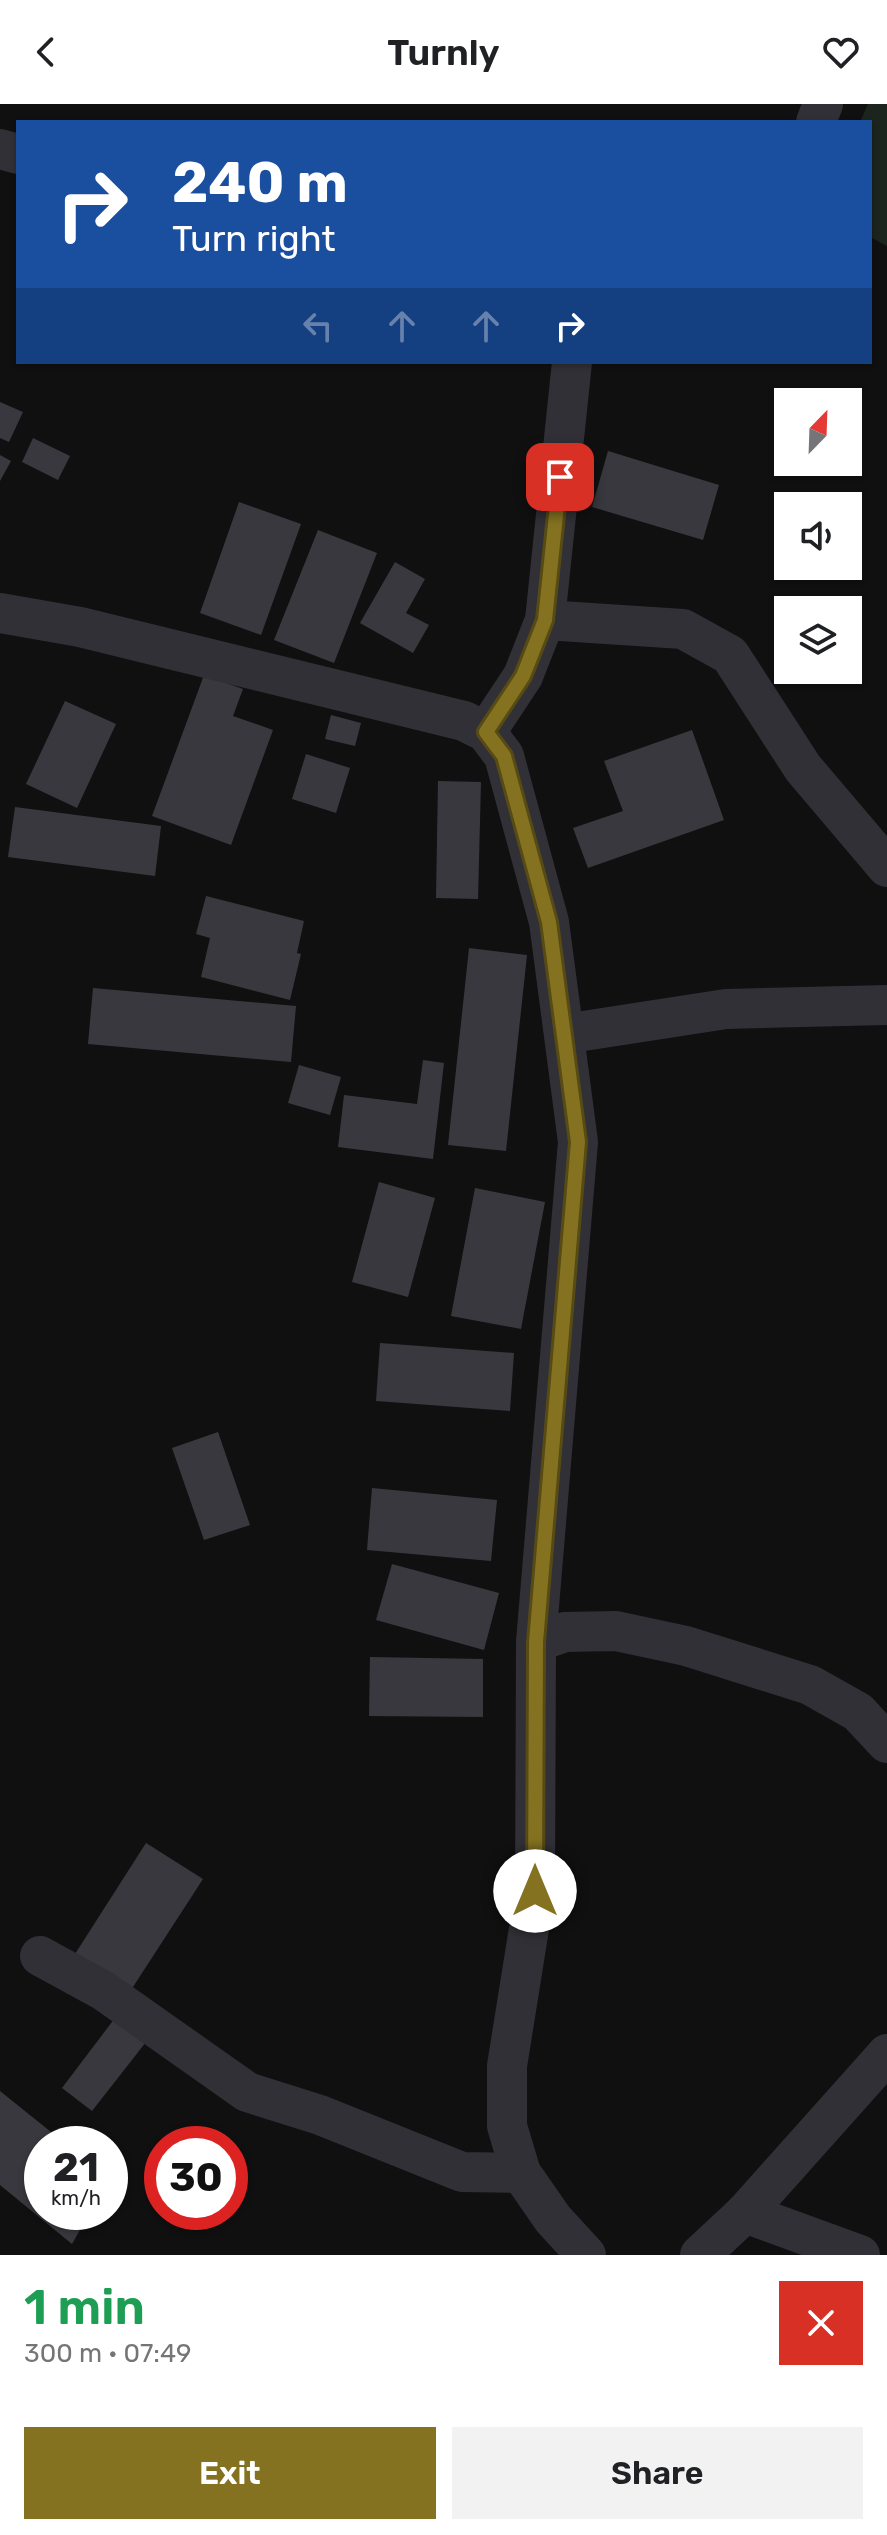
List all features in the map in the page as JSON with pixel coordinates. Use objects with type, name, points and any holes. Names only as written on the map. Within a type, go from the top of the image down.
[{"type":"street","points":[[486,732],[523,676],[545,620],[572,364]]},
{"type":"street","points":[[0,613],[80,627],[464,721],[486,732],[504,756],[549,922],[578,1142],[536,1642],[535,1891],[507,2066],[507,2126],[521,2173],[553,2219],[586,2255]]},
{"type":"street","points":[[545,620],[683,629],[730,655],[803,768],[887,867]]},
{"type":"street","points":[[564,1034],[726,1009],[887,1005]]},
{"type":"street","points":[[536,1642],[565,1632],[616,1631],[686,1646],[810,1685],[858,1712],[887,1743]]},
{"type":"street","points":[[40,1956],[104,1991],[247,2092],[320,2115],[462,2172],[521,2173]]},
{"type":"street","points":[[700,2255],[745,2213],[887,2054]]},
{"type":"street","points":[[745,2213],[860,2255]]},
{"type":"shaded area","points":[[868,104],[887,104],[887,246],[872,238],[872,120],[861,120]]},
{"type":"building","points":[[0,402],[23,412],[9,442],[0,438]]},
{"type":"building","points":[[33,438],[70,456],[58,480],[22,462]]},
{"type":"building","points":[[608,451],[719,485],[703,540],[592,507]]},
{"type":"building","points":[[0,455],[11,461],[0,481]]},
{"type":"building","points":[[239,502],[301,524],[261,635],[200,613]]},
{"type":"building","points":[[318,530],[377,553],[334,663],[274,640]]},
{"type":"building","points":[[395,562],[425,579],[406,613],[429,625],[413,653],[360,623]]},
{"type":"building","points":[[204,675],[243,689],[233,716],[273,730],[231,845],[152,816]]},
{"type":"building","points":[[65,701],[116,724],[77,808],[26,784]]},
{"type":"building","points":[[331,715],[361,723],[355,746],[325,739]]},
{"type":"building","points":[[692,730],[724,820],[588,868],[573,828],[623,811],[604,761]]},
{"type":"building","points":[[306,754],[350,768],[336,813],[292,799]]},
{"type":"building","points":[[438,781],[481,782],[478,899],[436,898]]},
{"type":"building","points":[[15,807],[161,826],[155,876],[8,857]]},
{"type":"building","points":[[206,896],[304,921],[297,953],[301,954],[290,1000],[201,977],[210,938],[196,934]]},
{"type":"building","points":[[469,948],[527,955],[506,1151],[448,1145]]},
{"type":"building","points":[[93,988],[296,1006],[291,1062],[88,1044]]},
{"type":"building","points":[[423,1060],[444,1063],[433,1159],[338,1147],[344,1095],[417,1104]]},
{"type":"building","points":[[299,1065],[341,1077],[330,1115],[288,1103]]},
{"type":"building","points":[[379,1182],[435,1198],[408,1297],[352,1282]]},
{"type":"building","points":[[475,1188],[545,1202],[521,1329],[451,1316]]},
{"type":"building","points":[[380,1343],[514,1353],[510,1411],[376,1401]]},
{"type":"building","points":[[218,1432],[250,1525],[204,1540],[172,1448]]},
{"type":"building","points":[[372,1488],[497,1500],[491,1561],[367,1550]]},
{"type":"building","points":[[392,1564],[499,1593],[484,1650],[376,1620]]},
{"type":"building","points":[[370,1657],[483,1659],[483,1717],[369,1716]]},
{"type":"building","points":[[146,1843],[203,1879],[131,1990],[75,1954]]},
{"type":"building","points":[[115,2018],[146,2042],[92,2111],[62,2088]]},
{"type":"building","points":[[0,2091],[44,2126],[24,2126],[24,2205],[0,2185]]},
{"type":"building","points":[[55,2230],[80,2230],[72,2244]]},
{"type":"route","points":[[535,1891],[536,1642],[578,1142],[549,922],[504,756],[486,732],[523,676],[545,620],[560,477]]}]
